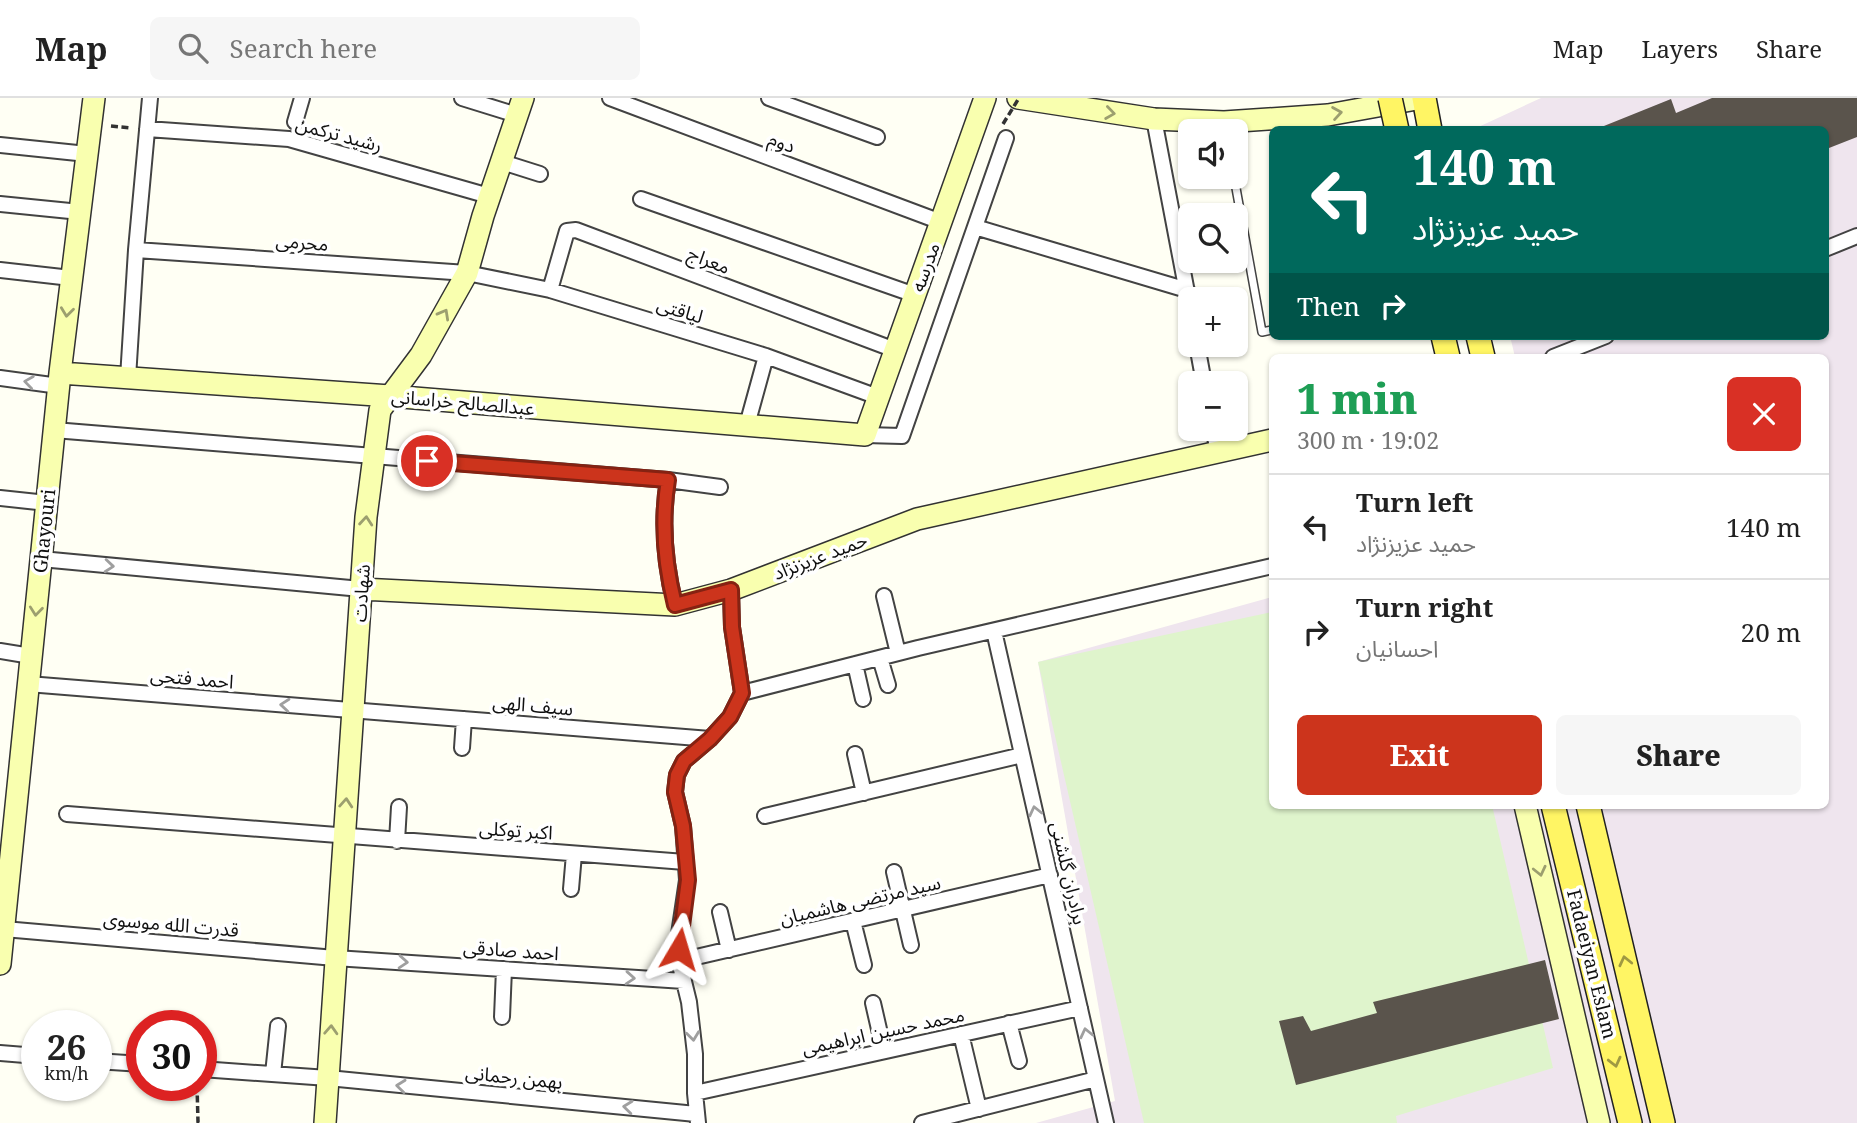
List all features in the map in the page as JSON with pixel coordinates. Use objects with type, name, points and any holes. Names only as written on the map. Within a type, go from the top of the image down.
[{"type":"main road","points":[[1390,98],[1396,126]]},
{"type":"main road","points":[[1423,98],[1429,126]]},
{"type":"main road","name":"Fadaeiyan Eslam","points":[[1554,809],[1630,1123]]},
{"type":"main road","name":"Fadaeiyan Eslam","points":[[1589,809],[1663,1123]]},
{"type":"street","name":"Ghayouri","points":[[0,964],[9,792],[28,684],[59,380],[93,98]]},
{"type":"street","points":[[128,378],[135,250],[150,98]]},
{"type":"street","points":[[295,122],[302,98]]},
{"type":"street","points":[[462,98],[520,106]]},
{"type":"street","name":"دوم","points":[[610,98],[940,222]]},
{"type":"street","points":[[769,98],[877,137]]},
{"type":"street","name":"مدرسه","points":[[865,435],[985,98]]},
{"type":"street","points":[[1019,98],[1178,122]]},
{"type":"street","points":[[1248,124],[1328,115],[1423,98]]},
{"type":"street","name":"شهادت","points":[[325,1123],[366,517],[380,410],[421,355],[467,273],[489,196],[520,106]]},
{"type":"street","points":[[1154,119],[1186,287]]},
{"type":"street","name":"رشید ترکمن","points":[[147,129],[289,139],[489,196]]},
{"type":"street","points":[[865,435],[902,436],[975,228],[1004,131]]},
{"type":"street","points":[[0,145],[87,154]]},
{"type":"street","points":[[502,162],[540,174]]},
{"type":"street","points":[[641,199],[915,295]]},
{"type":"street","points":[[0,204],[80,212]]},
{"type":"street","points":[[975,228],[1178,287]]},
{"type":"street","name":"معراج","points":[[550,290],[562,240],[567,231],[576,230],[895,350]]},
{"type":"street","points":[[1829,247],[1857,236]]},
{"type":"street","name":"محرمی","points":[[135,250],[467,273]]},
{"type":"street","points":[[0,270],[71,278]]},
{"type":"street","name":"لیاقتی","points":[[467,273],[550,290],[766,356],[878,397]]},
{"type":"street","points":[[1561,354],[1596,340]]},
{"type":"street","points":[[747,425],[766,356]]},
{"type":"street","points":[[0,378],[59,380]]},
{"type":"street","name":"عبدالصالح خراسانی","points":[[59,380],[128,378],[390,396],[865,435]]},
{"type":"street","points":[[54,430],[668,480],[720,487]]},
{"type":"street","points":[[1216,441],[1218,451]]},
{"type":"street","name":"حمید عزیزنژاد","points":[[361,589],[675,605],[731,590],[917,519],[1269,441]]},
{"type":"street","points":[[668,480],[666,561],[675,605]]},
{"type":"street","points":[[0,498],[47,503]]},
{"type":"street","points":[[41,559],[361,589]]},
{"type":"street","points":[[742,693],[898,653],[1269,567]]},
{"type":"street","points":[[697,1118],[695,1054],[689,1002],[679,961],[679,934],[688,880],[683,826],[675,792],[677,775],[684,761],[730,717],[742,693],[732,627],[731,590]]},
{"type":"street","points":[[884,596],[898,653]]},
{"type":"street","name":"برادران گلشنی","points":[[994,631],[1107,1123]]},
{"type":"street","points":[[0,652],[31,656]]},
{"type":"street","points":[[880,658],[888,685]]},
{"type":"street","points":[[855,664],[863,699]]},
{"type":"street","name":"احمد فتحی","points":[[28,684],[353,710]]},
{"type":"street","name":"سیف الهی","points":[[353,710],[710,739]]},
{"type":"street","points":[[462,748],[464,719]]},
{"type":"street","points":[[855,754],[864,793]]},
{"type":"street","points":[[765,816],[1023,755]]},
{"type":"street","points":[[397,841],[399,807]]},
{"type":"street","points":[[1526,809],[1599,1123]]},
{"type":"street","name":"اکبر توکلی","points":[[67,814],[685,862]]},
{"type":"street","points":[[571,889],[574,854]]},
{"type":"street","points":[[894,872],[911,945]]},
{"type":"street","name":"سید مرتضی هاشمیان","points":[[679,961],[1050,875]]},
{"type":"street","points":[[720,912],[729,950]]},
{"type":"street","name":"قدرت الله موسوی","points":[[3,921],[335,958]]},
{"type":"street","points":[[853,921],[864,965]]},
{"type":"street","name":"احمد صادقی","points":[[335,958],[684,981]]},
{"type":"street","points":[[502,1017],[504,969]]},
{"type":"street","points":[[873,1003],[884,1051]]},
{"type":"street","name":"محمد حسین ابراهیمی","points":[[695,1093],[1080,1008]]},
{"type":"street","points":[[1009,1023],[1018,1061]]},
{"type":"street","points":[[273,1074],[278,1026]]},
{"type":"street","points":[[961,1034],[979,1109]]},
{"type":"street","points":[[0,1054],[21,1055]]},
{"type":"street","name":"بهمن رحمانی","points":[[217,1070],[328,1079],[697,1118]]},
{"type":"street","points":[[922,1123],[1096,1079]]},
{"type":"lane","points":[[1236,189],[1262,331],[1269,330]]},
{"type":"path","points":[[1004,131],[1019,98]]},
{"type":"path","points":[[90,124],[147,129]]},
{"type":"path","points":[[197,1101],[198,1122],[202,1123]]},
{"type":"shaded area","points":[[1541,98],[1857,98],[1857,1123],[1036,1123],[1115,1101],[1038,662],[1269,598],[1269,809],[1829,809],[1829,354],[1514,354],[1511,340],[1829,340],[1829,126],[1480,126]]},
{"type":"green space","points":[[1269,613],[1269,809],[1493,809],[1553,1068],[1396,1116],[1397,1123],[1144,1123],[1038,662]]},
{"type":"building","points":[[1712,98],[1857,98],[1857,137],[1829,148],[1829,126],[1604,126],[1671,99],[1676,113]]},
{"type":"building","points":[[1545,960],[1559,1019],[1296,1085],[1279,1021],[1303,1016],[1311,1031],[1377,1013],[1373,1002]]},
{"type":"route","points":[[427,461],[668,480],[666,561],[675,605],[731,590],[732,627],[742,693],[730,717],[684,761],[677,775],[675,792],[683,826],[688,880],[679,949]]}]
